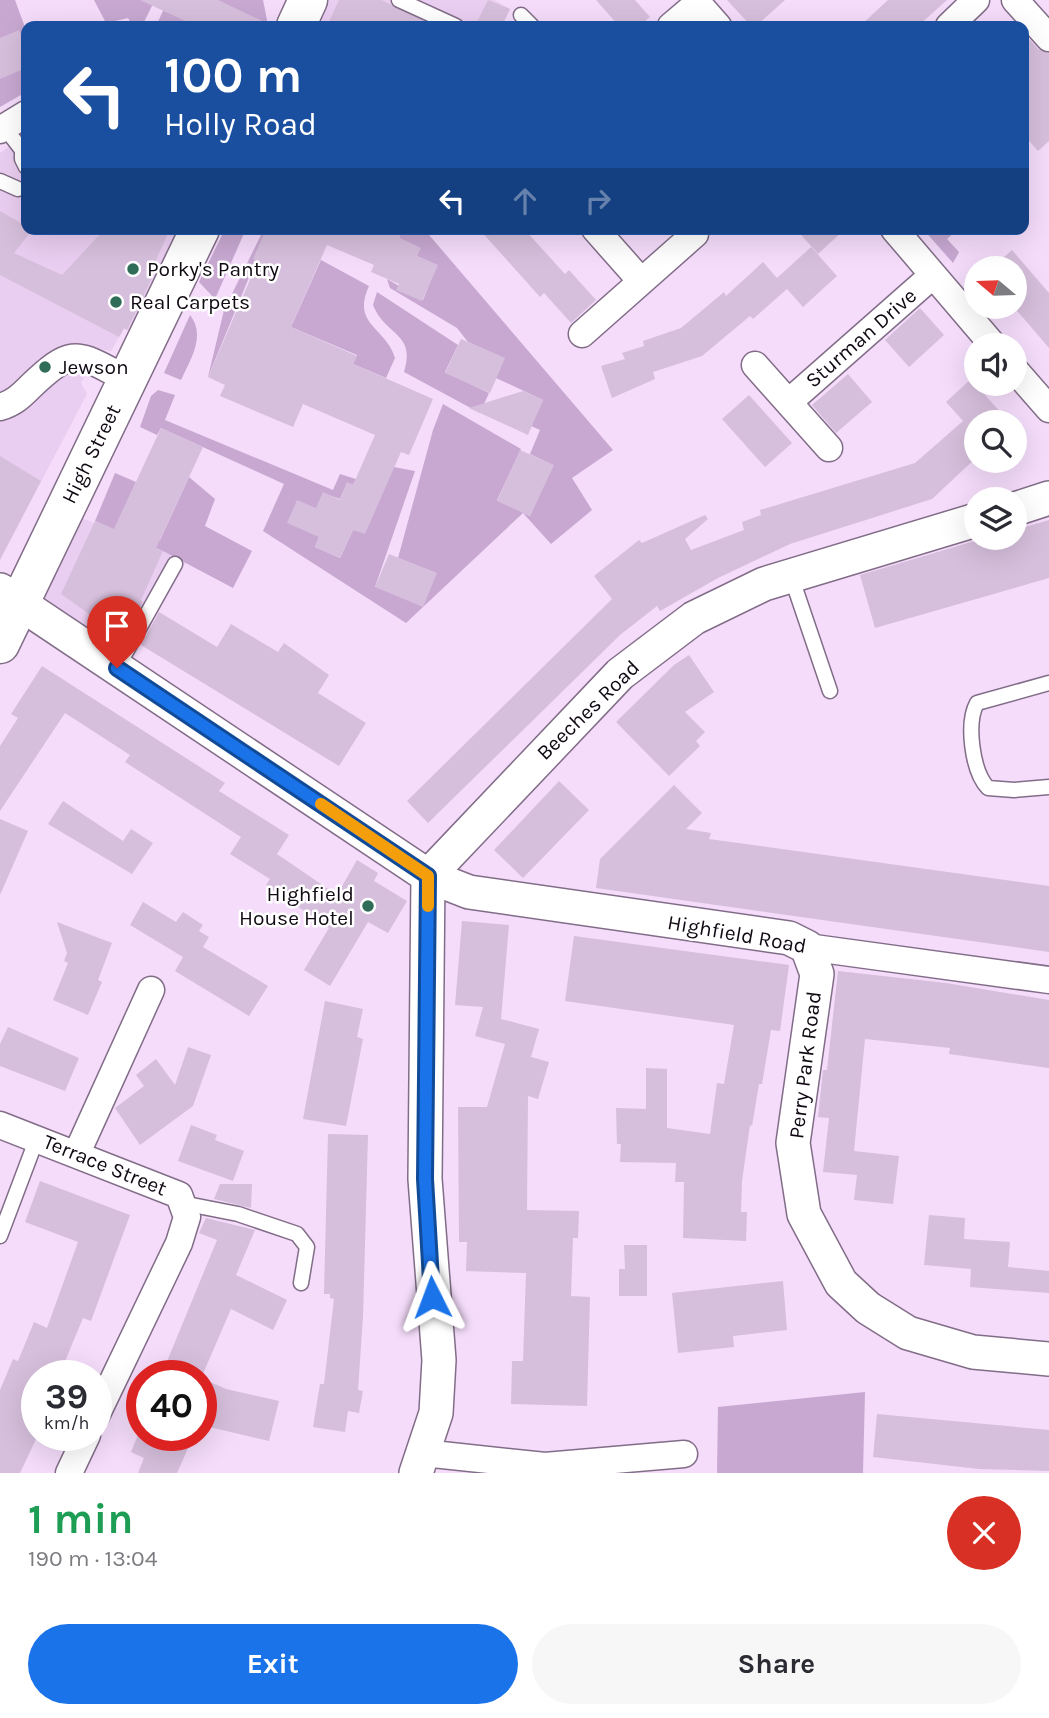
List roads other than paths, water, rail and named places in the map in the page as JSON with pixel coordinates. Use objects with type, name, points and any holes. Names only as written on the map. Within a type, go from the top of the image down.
[{"type":"main road","points":[[298,21],[309,0]]},
{"type":"main road","name":"High Street","points":[[0,644],[10,596],[127,379],[197,235]]},
{"type":"street","points":[[954,21],[976,0]]},
{"type":"street","points":[[1015,0],[1049,38]]},
{"type":"street","points":[[676,21],[697,1],[714,21]]},
{"type":"street","points":[[600,235],[641,281]]},
{"type":"street","points":[[582,334],[694,235]]},
{"type":"street","points":[[899,235],[983,333]]},
{"type":"street","name":"Sturman Drive","points":[[790,401],[933,275]]},
{"type":"street","points":[[0,407],[13,403],[56,362],[68,356],[84,358],[127,379]]},
{"type":"street","name":"Sturman Drive","points":[[755,365],[790,401],[829,448]]},
{"type":"street","points":[[1027,384],[1049,410]]},
{"type":"street","points":[[1027,505],[1049,498]]},
{"type":"street","name":"Beeches Road","points":[[428,876],[620,674],[694,618],[764,584],[964,524]]},
{"type":"street","name":"Highfield Road","points":[[10,596],[428,876],[469,892],[789,939],[807,947],[1049,979]]},
{"type":"street","points":[[428,876],[425,1179],[439,1360],[436,1413],[420,1463],[545,1466],[684,1454]]},
{"type":"street","name":"Perry Park Road","points":[[807,947],[817,975],[793,1143],[804,1214],[841,1283],[868,1308],[908,1333],[972,1352],[1049,1359]]},
{"type":"street","points":[[76,1153],[151,990]]},
{"type":"street","name":"Terrace Street","points":[[0,1125],[179,1195],[187,1217],[179,1243],[112,1383]]},
{"type":"street","points":[[69,1473],[79,1451]]},
{"type":"lane","points":[[398,0],[445,21]]},
{"type":"lane","points":[[521,15],[527,21]]},
{"type":"lane","points":[[10,124],[21,144]]},
{"type":"lane","points":[[0,181],[18,189]]},
{"type":"lane","points":[[117,668],[175,564]]},
{"type":"lane","points":[[791,576],[830,691]]},
{"type":"lane","points":[[1049,683],[977,703],[971,716],[981,779],[988,788],[1014,790],[1049,787]]},
{"type":"lane","points":[[0,1236],[37,1138]]},
{"type":"lane","points":[[182,1203],[238,1214],[297,1234],[307,1247],[301,1283]]},
{"type":"place","name":"Porky's Pantry","points":[[133,269]]},
{"type":"place","name":"Real Carpets","points":[[116,302]]},
{"type":"place","name":"Jewson","points":[[45,367]]},
{"type":"place","name":"Highfield House Hotel","points":[[368,906]]}]
